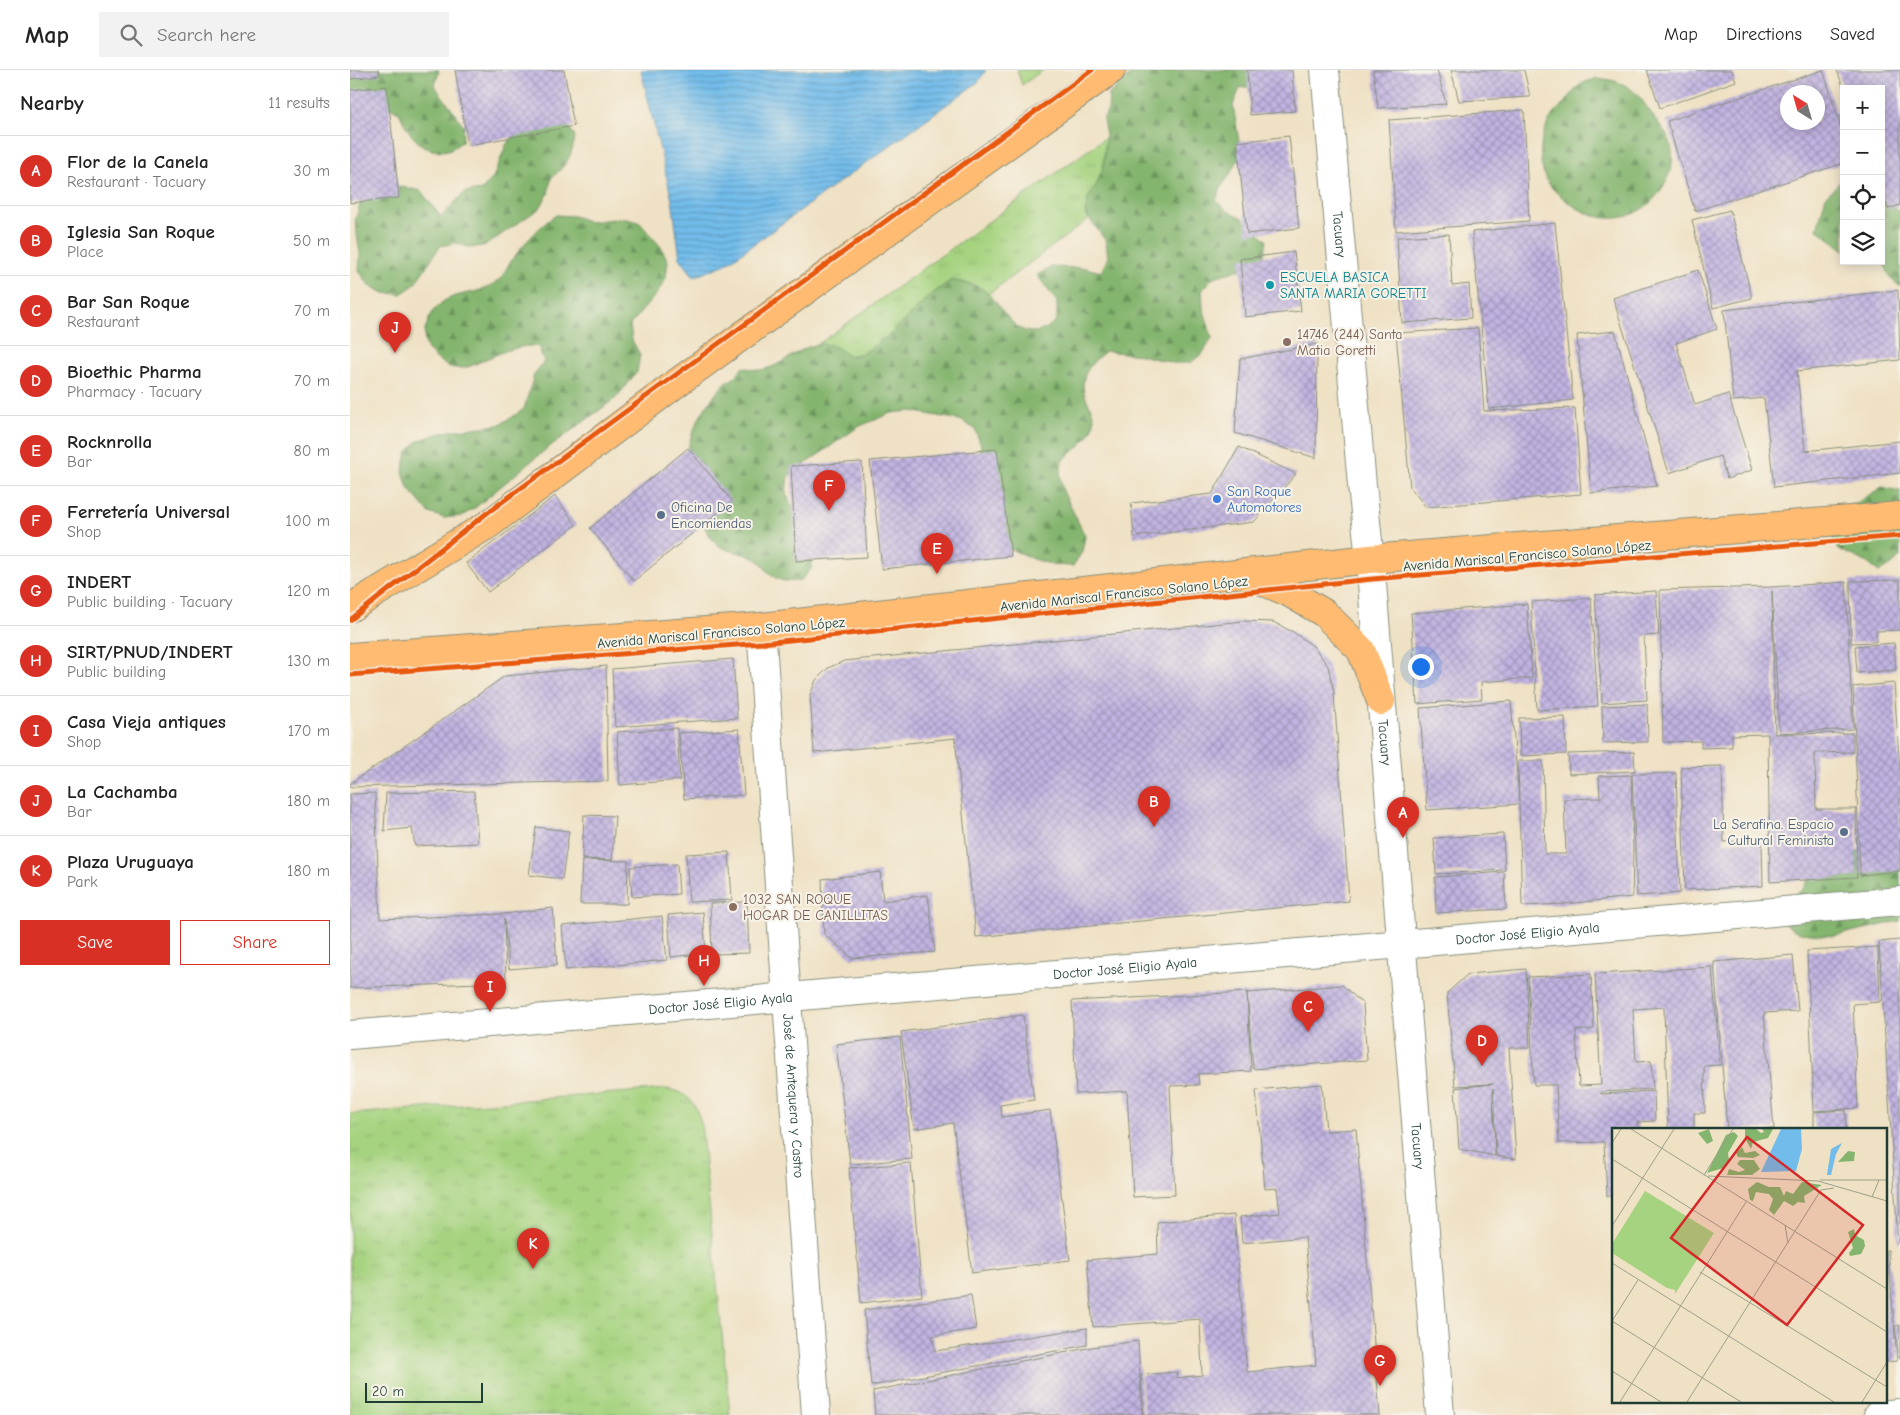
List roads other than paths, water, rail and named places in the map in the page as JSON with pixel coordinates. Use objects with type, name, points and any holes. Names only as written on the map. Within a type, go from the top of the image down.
[{"type":"main road","points":[[350,608],[489,524],[678,382],[1100,78]]},
{"type":"main road","name":"Avenida Mariscal Francisco Solano López","points":[[350,658],[761,627],[1370,559],[1900,516]]},
{"type":"main road","points":[[1243,573],[1288,592],[1324,613],[1361,650],[1382,701]]},
{"type":"street","name":"Tacuary","points":[[1325,70],[1370,559],[1440,1415]]},
{"type":"street","name":"José de Antequera y Castro","points":[[761,627],[816,1415]]},
{"type":"street","name":"Doctor José Eligio Ayala","points":[[350,1035],[1900,901]]},
{"type":"street","points":[[1878,1415],[1900,1413]]},
{"type":"water","points":[[641,70],[986,70],[978,82],[726,264],[694,277],[680,258],[672,200]]},
{"type":"place","name":"ESCUELA BASICA SANTA MARIA GORETTI","points":[[1270,285]]},
{"type":"place","name":"14746 (244) Santa Matia Goretti","points":[[1287,342]]},
{"type":"place","name":"La Cachamba","points":[[395,353]]},
{"type":"place","name":"San Roque Automotores","points":[[1217,499]]},
{"type":"place","name":"Ferretería Universal","points":[[829,511]]},
{"type":"place","name":"Oficina De Encomiendas","points":[[661,515]]},
{"type":"place","name":"Rocknrolla","points":[[937,574]]},
{"type":"place","name":"Iglesia San Roque","points":[[1154,827]]},
{"type":"place","name":"La Serafina. Espacio Cultural Feminista","points":[[1844,832]]},
{"type":"place","name":"Flor de la Canela","points":[[1403,838]]},
{"type":"place","name":"1032 SAN ROQUE HOGAR DE CANILLITAS","points":[[733,907]]},
{"type":"place","name":"SIRT/PNUD/INDERT","points":[[704,986]]},
{"type":"place","name":"Casa Vieja antiques","points":[[490,1012]]},
{"type":"place","name":"Bar San Roque","points":[[1308,1032]]},
{"type":"place","name":"Bioethic Pharma","points":[[1482,1066]]},
{"type":"place","name":"Plaza Uruguaya","points":[[533,1269]]},
{"type":"place","name":"INDERT","points":[[1380,1386]]}]
